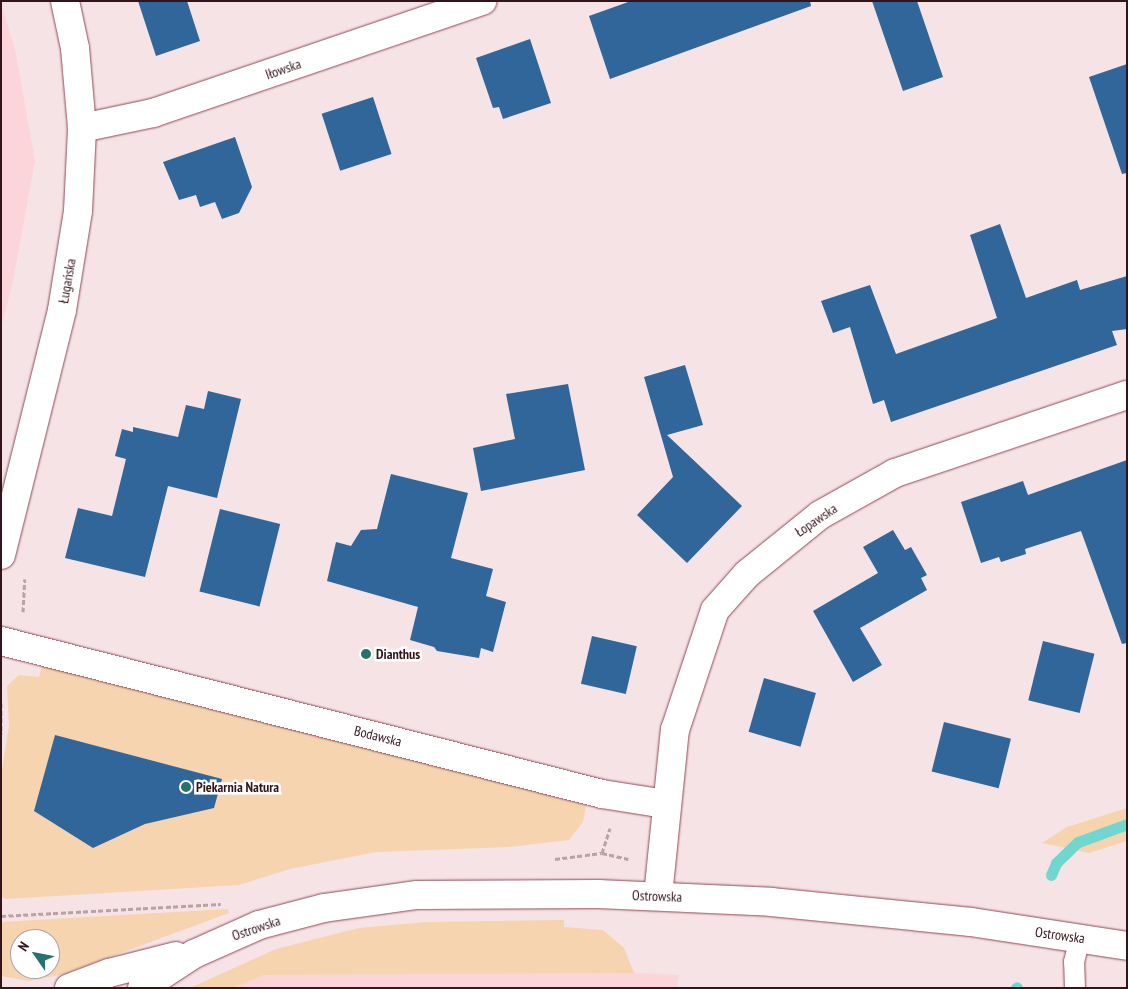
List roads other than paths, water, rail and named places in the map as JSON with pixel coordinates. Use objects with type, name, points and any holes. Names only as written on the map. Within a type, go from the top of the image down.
[{"type":"street","name":"Ługańska","points":[[1,555],[67,284],[78,212],[82,128],[75,48],[65,1]]},
{"type":"street","name":"Iłowska","points":[[82,128],[153,113],[482,1]]},
{"type":"street","name":"Łopawska","points":[[666,804],[675,730],[715,610],[747,574],[820,515],[895,473],[1127,395]]},
{"type":"street","name":"Bodawska","points":[[1,641],[602,794],[666,804]]},
{"type":"street","points":[[658,896],[666,804]]},
{"type":"street","name":"Ostrowska","points":[[142,988],[194,954],[259,925],[349,903],[417,895],[658,896],[856,910],[1080,938],[1127,946]]},
{"type":"street","name":"Ostrowska","points":[[69,988],[109,973],[194,954]]},
{"type":"lane","points":[[1075,988],[1074,962],[1080,938]]},
{"type":"waterway","points":[[1051,875],[1056,863],[1078,842],[1127,824]]},
{"type":"place","name":"Dianthus","points":[[366,654]]},
{"type":"place","name":"Piekarnia Natura","points":[[186,787]]}]
